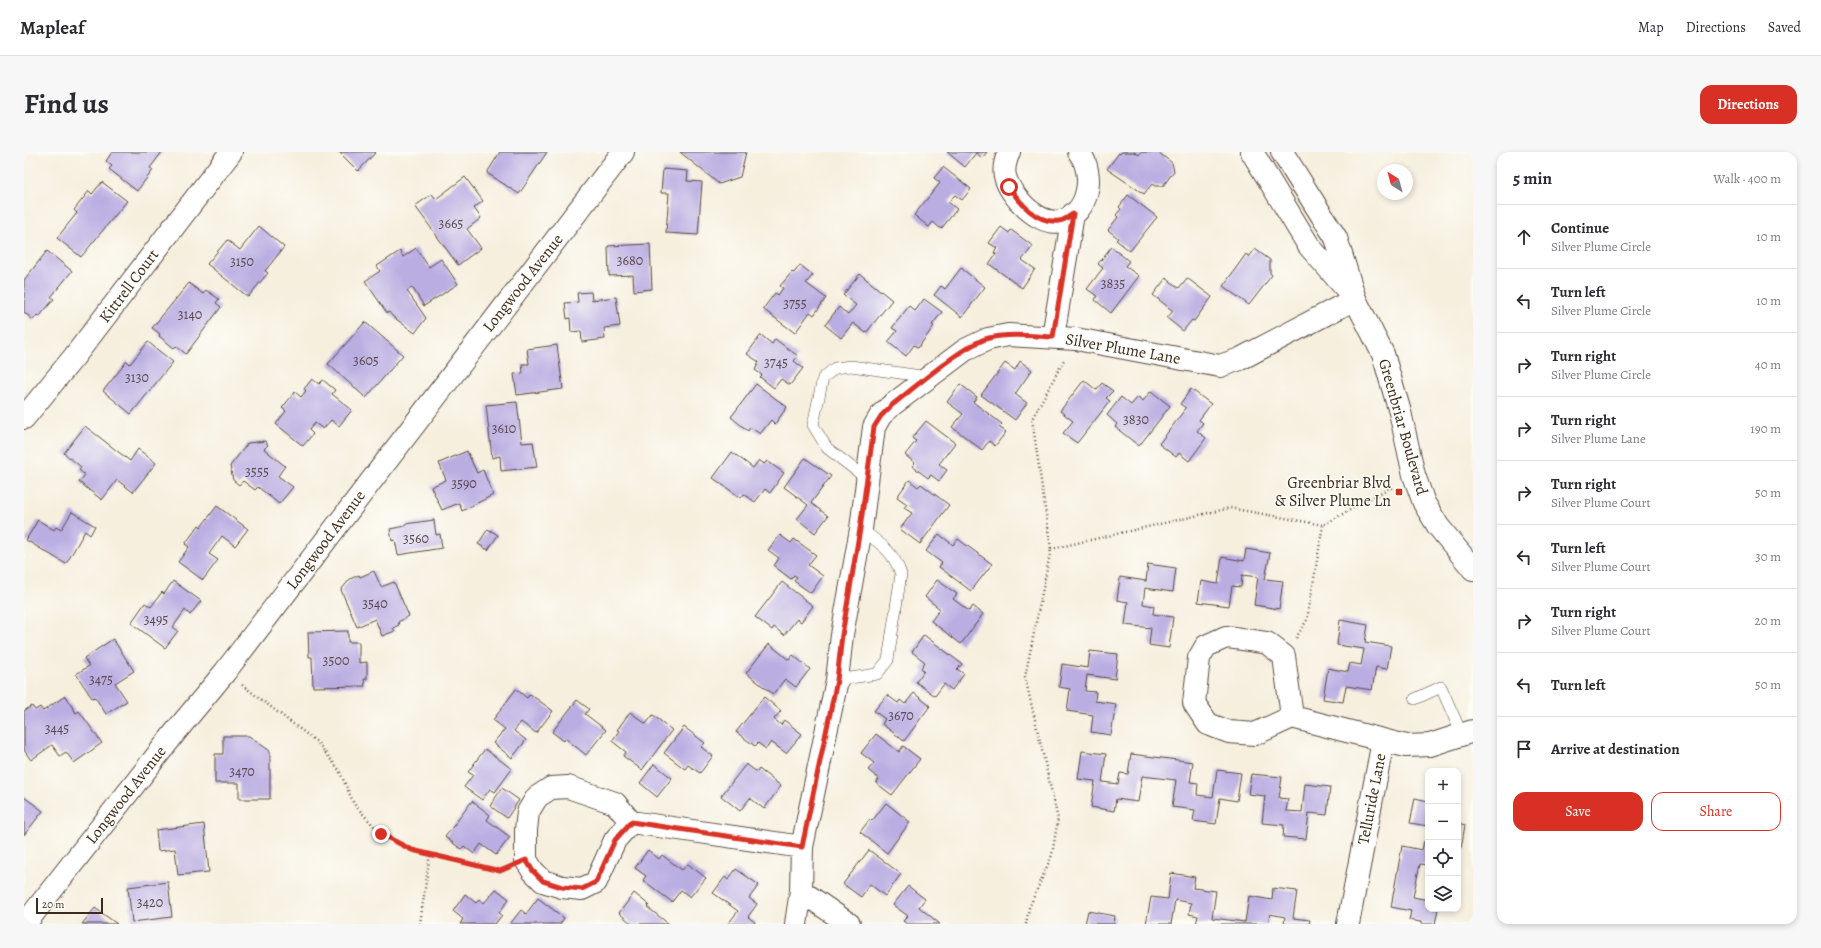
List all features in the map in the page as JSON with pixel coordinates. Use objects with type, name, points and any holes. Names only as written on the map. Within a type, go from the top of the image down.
[{"type":"street","name":"Kittrell Court","points":[[24,418],[74,357],[231,152]]},
{"type":"street","name":"Longwood Avenue","points":[[25,924],[177,730],[226,672],[623,152]]},
{"type":"street","points":[[1009,152],[1005,160],[1004,175],[1009,187],[1025,207],[1038,216],[1050,221],[1061,221],[1073,214],[1084,199],[1088,186],[1089,174],[1086,164],[1079,152]]},
{"type":"street","name":"Greenbriar Boulevard","points":[[1252,152],[1309,246],[1355,299]]},
{"type":"street","name":"Greenbriar Boulevard","points":[[1282,152],[1336,238],[1355,299],[1383,354],[1400,412],[1414,475],[1424,503],[1438,526],[1473,569]]},
{"type":"street","points":[[1053,337],[1073,214]]},
{"type":"street","name":"Silver Plume Lane","points":[[796,924],[801,891],[802,847],[837,680],[842,635],[860,529],[874,427],[881,416],[892,405],[965,350],[988,338],[1008,335],[1053,337],[1220,366],[1240,359],[1355,299]]},
{"type":"street","points":[[1292,717],[1284,656],[1267,643],[1234,638],[1226,637],[1206,646],[1199,658],[1194,703],[1208,724],[1229,732],[1255,734],[1292,717],[1383,740]]},
{"type":"street","name":"Telluride Lane","points":[[1348,924],[1383,740],[1406,746],[1430,745],[1467,733]]},
{"type":"street","points":[[631,822],[615,840],[596,882],[582,889],[562,887],[543,881],[533,871],[526,860],[526,830],[528,812],[537,797],[551,788],[568,787],[614,803],[631,822],[802,847]]},
{"type":"street","points":[[801,891],[849,924]]},
{"type":"lane","points":[[867,479],[827,448],[813,425],[823,378],[835,368],[851,366],[928,378]]},
{"type":"lane","points":[[837,680],[876,674],[888,660],[901,574],[897,563],[889,550],[860,529]]},
{"type":"lane","points":[[1414,699],[1441,687],[1467,733]]},
{"type":"path","points":[[1026,924],[1029,908],[1052,855],[1058,819],[1024,677],[1050,549],[1032,419],[1067,356]]},
{"type":"path","points":[[1050,549],[1230,508],[1323,525],[1389,488],[1398,487]]},
{"type":"path","points":[[1292,643],[1307,620],[1323,525]]},
{"type":"path","points":[[242,684],[317,742],[339,770],[354,804],[381,834],[412,850],[430,853],[500,871],[526,860]]},
{"type":"path","points":[[420,924],[430,853]]},
{"type":"building","points":[[112,152],[162,152],[150,168],[153,170],[137,191],[109,169],[112,166],[106,161]]},
{"type":"building","points":[[339,152],[376,152],[358,171]]},
{"type":"building","points":[[500,152],[547,152],[519,194],[487,173]]},
{"type":"building","points":[[680,152],[746,152],[740,177],[719,184]]},
{"type":"building","points":[[947,152],[987,152],[982,158],[976,153],[965,167]]},
{"type":"building","points":[[1122,152],[1134,152],[1139,155],[1141,152],[1158,152],[1172,163],[1174,171],[1163,186],[1155,186],[1152,184],[1144,194],[1107,169],[1119,153],[1120,154]]},
{"type":"building","points":[[943,167],[971,189],[962,200],[955,195],[948,202],[957,209],[941,229],[933,222],[929,227],[914,215],[940,183],[934,178]]},
{"type":"building","points":[[663,169],[688,171],[687,181],[702,182],[698,235],[666,233],[669,193],[661,193]]},
{"type":"building","points":[[465,177],[483,201],[474,208],[481,218],[467,229],[481,248],[458,265],[415,206],[432,194],[436,199]]},
{"type":"building","points":[[102,182],[127,201],[81,257],[57,238],[77,213],[74,210],[89,191],[92,194]]},
{"type":"building","points":[[1128,195],[1157,217],[1130,251],[1116,240],[1118,238],[1108,230],[1118,217],[1116,215],[1121,209],[1119,207]]},
{"type":"building","points":[[259,226],[284,247],[265,271],[268,273],[248,297],[207,264],[227,240],[240,250]]},
{"type":"building","points":[[1001,227],[1009,233],[1011,230],[1033,246],[1022,260],[1035,269],[1022,288],[989,264],[996,254],[994,253],[997,248],[989,243]]},
{"type":"building","points":[[650,244],[652,289],[634,291],[633,275],[609,276],[608,246]]},
{"type":"building","points":[[1111,247],[1129,261],[1125,266],[1139,276],[1111,313],[1095,300],[1097,296],[1087,289],[1103,268],[1098,264]]},
{"type":"building","points":[[416,248],[429,267],[441,259],[458,284],[424,306],[412,287],[407,291],[426,318],[415,333],[392,316],[389,312],[387,313],[365,281],[380,271],[377,266],[400,251],[403,257]]},
{"type":"building","points":[[1255,249],[1270,260],[1270,273],[1272,275],[1249,305],[1223,286],[1246,254],[1249,257]]},
{"type":"building","points":[[47,251],[72,271],[51,297],[54,299],[39,317],[37,315],[33,320],[24,312],[24,280]]},
{"type":"building","points":[[800,265],[813,275],[806,283],[826,298],[814,315],[810,312],[795,333],[763,309],[775,293],[778,295],[783,288],[780,286]]},
{"type":"building","points":[[961,268],[985,287],[962,317],[934,295],[941,286],[945,289]]},
{"type":"building","points":[[860,274],[892,300],[866,333],[853,323],[841,338],[825,325],[839,307],[848,315],[856,305],[843,295]]},
{"type":"building","points":[[1166,278],[1179,288],[1187,278],[1212,297],[1194,321],[1192,320],[1183,331],[1167,318],[1173,311],[1153,295]]},
{"type":"building","points":[[189,283],[203,294],[206,290],[219,299],[216,303],[221,307],[186,354],[176,346],[174,348],[159,336],[160,334],[152,328]]},
{"type":"building","points":[[591,292],[592,300],[616,297],[620,326],[604,328],[605,339],[582,342],[581,331],[571,332],[570,318],[567,319],[565,303],[578,302],[577,293]]},
{"type":"building","points":[[924,299],[942,312],[918,348],[914,345],[906,356],[888,342],[897,331],[892,328],[909,306],[915,311]]},
{"type":"building","points":[[365,322],[403,355],[366,398],[328,364]]},
{"type":"building","points":[[761,335],[772,344],[775,339],[798,356],[794,361],[803,368],[790,385],[781,379],[774,388],[760,377],[762,375],[755,370],[759,362],[747,354]]},
{"type":"building","points":[[148,342],[173,362],[131,414],[103,391],[127,361],[130,364]]},
{"type":"building","points":[[557,345],[563,389],[517,395],[514,374],[523,373],[522,364],[529,364],[527,349]]},
{"type":"building","points":[[1020,361],[1032,370],[1015,394],[1027,403],[1015,420],[981,395],[1005,363],[1015,370]]},
{"type":"building","points":[[312,379],[319,384],[323,380],[335,390],[332,394],[352,410],[339,426],[331,420],[323,429],[315,423],[309,430],[313,434],[303,446],[276,424],[286,411],[282,408],[295,392],[301,397],[306,391],[304,389]]},
{"type":"building","points":[[1084,380],[1096,390],[1102,383],[1113,391],[1106,398],[1110,401],[1077,443],[1063,433],[1073,421],[1060,411]]},
{"type":"building","points":[[756,384],[787,407],[775,424],[771,420],[760,434],[750,427],[748,431],[731,417]]},
{"type":"building","points":[[960,384],[977,397],[973,402],[1002,424],[999,427],[1006,432],[995,446],[989,441],[982,450],[952,427],[963,414],[947,402]]},
{"type":"building","points":[[1191,389],[1211,404],[1199,420],[1203,423],[1197,431],[1206,438],[1189,461],[1179,453],[1176,457],[1159,444],[1186,408],[1180,404]]},
{"type":"building","points":[[1151,391],[1170,406],[1139,446],[1115,427],[1117,424],[1107,415],[1121,397],[1131,405],[1138,397],[1143,401]]},
{"type":"building","points":[[517,402],[522,443],[533,442],[537,467],[501,471],[500,456],[492,458],[486,405]]},
{"type":"building","points":[[926,421],[955,443],[939,464],[947,470],[939,481],[931,475],[928,478],[912,466],[915,463],[905,455],[916,441],[912,438]]},
{"type":"building","points":[[85,426],[130,461],[138,449],[156,463],[133,492],[117,480],[102,500],[79,482],[85,475],[79,470],[81,467],[64,453]]},
{"type":"building","points":[[265,441],[268,445],[264,449],[285,466],[278,476],[293,487],[279,504],[258,487],[255,490],[243,481],[239,485],[233,480],[230,466],[248,443]]},
{"type":"building","points":[[467,451],[477,473],[483,470],[493,495],[462,511],[459,503],[442,510],[431,487],[446,480],[439,463]]},
{"type":"building","points":[[732,452],[753,468],[759,460],[764,464],[767,461],[784,473],[770,493],[765,489],[755,502],[744,494],[741,498],[713,478]]},
{"type":"building","points":[[805,458],[831,476],[811,503],[828,516],[815,533],[797,519],[808,505],[784,487]]},
{"type":"building","points":[[909,480],[918,487],[921,484],[949,505],[920,544],[900,529],[912,513],[904,508],[907,504],[897,497]]},
{"type":"building","points":[[217,506],[248,529],[235,546],[222,536],[209,554],[218,560],[203,580],[178,562],[189,547],[185,544],[199,525],[201,527]]},
{"type":"building","points":[[72,512],[95,526],[90,535],[85,531],[66,564],[26,540],[38,520],[54,530],[56,527],[61,530]]},
{"type":"building","points":[[434,520],[436,535],[440,534],[442,548],[398,555],[395,540],[392,541],[390,529],[405,526],[405,524]]},
{"type":"building","points":[[488,529],[498,535],[488,550],[478,544]]},
{"type":"building","points":[[939,534],[953,545],[958,539],[992,564],[971,591],[939,567],[942,563],[926,551]]},
{"type":"building","points":[[780,535],[791,543],[794,539],[816,555],[808,565],[823,576],[811,593],[794,581],[797,577],[794,575],[791,579],[774,566],[779,558],[768,550]]},
{"type":"building","points":[[1246,549],[1270,553],[1265,579],[1283,581],[1279,609],[1254,605],[1258,577],[1242,575],[1241,587],[1232,586],[1229,606],[1198,602],[1201,581],[1218,584],[1222,557],[1244,561]]},
{"type":"building","points":[[1148,564],[1176,568],[1173,592],[1145,588],[1143,604],[1154,606],[1153,614],[1173,617],[1169,648],[1149,645],[1151,628],[1125,625],[1128,602],[1117,600],[1120,577],[1146,581]]},
{"type":"building","points":[[374,571],[381,587],[394,582],[409,616],[398,622],[399,625],[393,628],[395,631],[382,636],[375,619],[357,627],[341,590],[350,579],[359,575],[360,577]]},
{"type":"building","points":[[937,580],[957,594],[953,599],[969,611],[973,606],[983,614],[961,644],[931,621],[940,609],[925,597]]},
{"type":"building","points":[[173,581],[201,601],[190,615],[185,610],[173,627],[178,631],[165,648],[131,623],[145,603],[151,607],[162,592],[164,594]]},
{"type":"building","points":[[782,582],[813,606],[801,622],[797,619],[784,635],[774,627],[772,630],[755,617]]},
{"type":"building","points":[[1340,620],[1368,625],[1365,642],[1391,646],[1387,669],[1376,667],[1372,690],[1346,686],[1343,702],[1323,699],[1328,668],[1348,672],[1350,663],[1361,665],[1364,649],[1337,645]]},
{"type":"building","points":[[348,631],[348,642],[359,642],[359,663],[367,662],[367,679],[364,679],[365,686],[313,687],[312,657],[309,657],[308,632]]},
{"type":"building","points":[[924,635],[962,664],[957,669],[964,674],[952,690],[944,684],[935,696],[916,682],[924,671],[921,668],[925,662],[912,652]]},
{"type":"building","points":[[113,639],[134,671],[115,683],[127,701],[106,714],[95,697],[92,698],[76,674],[89,666],[84,658]]},
{"type":"building","points":[[769,644],[789,660],[793,655],[810,669],[796,687],[785,679],[773,694],[746,673]]},
{"type":"building","points":[[1090,651],[1118,654],[1115,679],[1087,675],[1085,691],[1096,692],[1095,701],[1116,704],[1111,735],[1091,732],[1093,715],[1067,711],[1070,689],[1059,687],[1062,664],[1088,668]]},
{"type":"building","points":[[516,689],[527,698],[530,694],[553,711],[536,733],[521,722],[514,731],[526,740],[512,758],[493,743],[505,729],[493,720]]},
{"type":"building","points":[[914,693],[930,706],[904,741],[882,724],[885,719],[874,711],[887,695],[898,703],[900,700],[905,704]]},
{"type":"building","points":[[65,696],[76,713],[79,711],[102,743],[74,763],[66,752],[60,756],[52,745],[31,760],[24,750],[24,711],[32,706],[35,710],[40,707],[43,711]]},
{"type":"building","points":[[764,697],[781,711],[774,719],[781,725],[784,720],[802,734],[786,753],[771,742],[766,749],[758,743],[755,746],[736,732]]},
{"type":"building","points":[[577,700],[589,709],[585,714],[606,730],[586,755],[565,738],[564,741],[552,732]]},
{"type":"building","points":[[630,712],[646,724],[653,715],[672,730],[642,770],[623,756],[626,752],[612,741],[619,731],[617,730]]},
{"type":"building","points":[[684,727],[705,743],[701,747],[713,756],[700,773],[688,765],[685,769],[664,753]]},
{"type":"building","points":[[876,734],[899,752],[903,746],[920,759],[892,795],[876,783],[879,779],[868,770],[874,763],[861,753]]},
{"type":"building","points":[[223,736],[249,736],[270,751],[270,799],[239,799],[239,783],[215,783],[215,754],[223,754]]},
{"type":"building","points":[[485,749],[512,769],[495,792],[490,789],[482,800],[464,787],[473,775],[468,772]]},
{"type":"building","points":[[1082,751],[1106,754],[1102,782],[1118,784],[1120,773],[1128,774],[1131,754],[1193,762],[1190,782],[1198,783],[1197,795],[1213,797],[1217,770],[1241,773],[1237,801],[1220,798],[1216,824],[1193,821],[1195,810],[1172,807],[1176,780],[1142,776],[1138,802],[1116,799],[1114,811],[1091,807],[1095,781],[1078,779]]},
{"type":"building","points":[[654,764],[672,778],[657,797],[640,783]]},
{"type":"building","points":[[746,764],[757,772],[759,769],[781,786],[764,809],[750,798],[740,811],[721,796]]},
{"type":"building","points":[[1251,774],[1282,777],[1279,798],[1288,799],[1286,811],[1302,812],[1305,784],[1330,787],[1327,815],[1309,813],[1306,839],[1283,837],[1284,825],[1262,823],[1265,796],[1248,794]]},
{"type":"building","points":[[502,788],[519,800],[507,818],[490,806]]},
{"type":"building","points":[[24,797],[43,811],[24,835]]},
{"type":"building","points":[[1415,798],[1425,800],[1425,826],[1410,823]]},
{"type":"building","points":[[472,801],[490,815],[487,820],[510,837],[496,855],[481,844],[474,854],[464,846],[461,849],[445,837]]},
{"type":"building","points":[[886,803],[910,822],[887,853],[860,832],[870,819],[872,821]]},
{"type":"building","points":[[204,824],[209,872],[178,875],[175,849],[158,851],[156,830]]},
{"type":"building","points":[[1461,824],[1465,825],[1461,848]]},
{"type":"building","points":[[1425,841],[1425,865],[1420,864],[1413,897],[1425,899],[1425,912],[1437,912],[1435,924],[1421,924],[1421,922],[1409,920],[1411,911],[1391,907],[1402,846],[1422,850]]},
{"type":"building","points":[[648,850],[659,859],[662,855],[682,870],[688,864],[706,878],[690,897],[681,890],[672,902],[643,880],[646,876],[635,868]]},
{"type":"building","points":[[869,850],[901,874],[885,896],[870,884],[861,897],[843,884]]},
{"type":"building","points":[[736,869],[759,885],[749,898],[757,904],[748,917],[755,922],[754,924],[728,924],[738,911],[713,893],[725,877],[728,880]]},
{"type":"building","points":[[1171,873],[1195,877],[1193,888],[1216,891],[1212,918],[1245,922],[1249,896],[1272,900],[1273,888],[1297,891],[1293,918],[1310,920],[1309,924],[1284,924],[1285,917],[1270,914],[1268,924],[1196,924],[1198,916],[1189,914],[1191,903],[1175,900],[1171,924],[1146,924],[1151,897],[1168,899]]},
{"type":"building","points":[[168,882],[172,917],[132,922],[128,887]]},
{"type":"building","points":[[908,886],[925,899],[919,907],[940,924],[907,924],[903,921],[908,916],[893,905]]},
{"type":"building","points":[[496,889],[509,899],[499,913],[502,915],[495,924],[460,924],[463,919],[453,911],[465,894],[476,903],[479,899],[484,903]]},
{"type":"building","points":[[634,893],[649,905],[647,907],[669,924],[632,924],[619,913]]},
{"type":"building","points":[[538,898],[564,918],[560,924],[510,924],[521,910],[526,914]]},
{"type":"building","points":[[95,908],[117,924],[82,924]]},
{"type":"building","points":[[1088,911],[1115,916],[1114,924],[1085,924]]},
{"type":"place","name":"Greenbriar Blvd & Silver Plume Ln","points":[[1399,492]]},
{"type":"route","points":[[381,834],[412,850],[430,853],[500,871],[526,860],[533,871],[543,881],[562,887],[582,889],[596,882],[615,840],[631,822],[802,847],[837,680],[842,635],[860,529],[874,427],[881,416],[892,405],[965,350],[988,338],[1008,335],[1053,337],[1073,214],[1061,221],[1050,221],[1038,216],[1025,207],[1009,187]]}]
